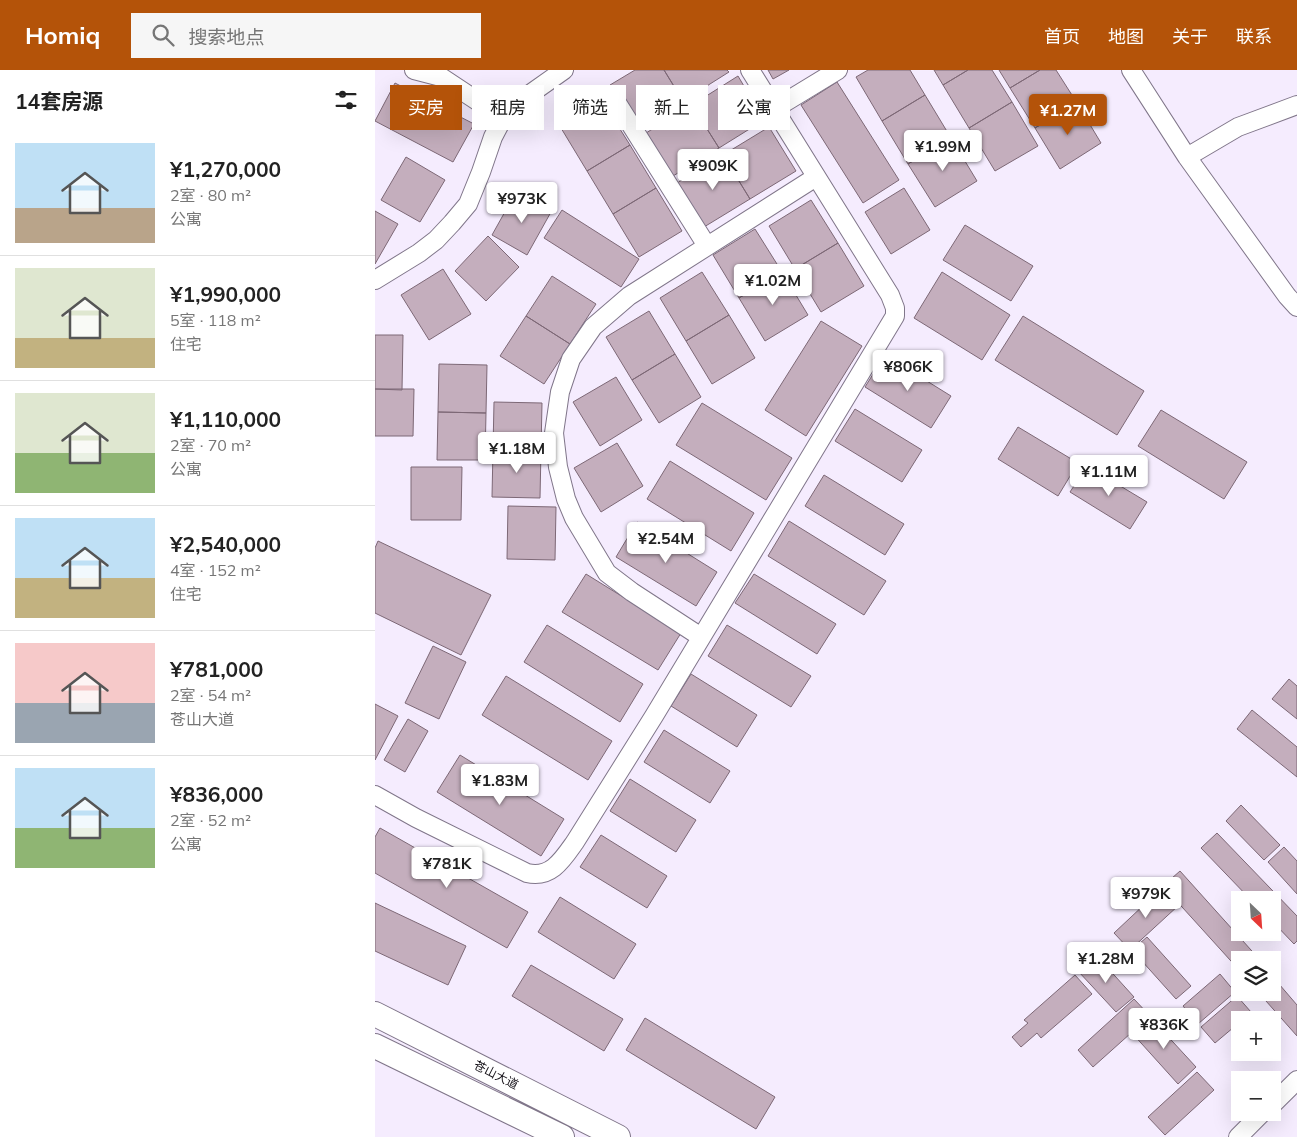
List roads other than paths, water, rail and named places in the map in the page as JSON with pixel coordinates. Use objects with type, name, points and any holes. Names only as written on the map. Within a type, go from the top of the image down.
[{"type":"main road","name":"苍山大道","points":[[375,1014],[618,1137]]},
{"type":"main road","points":[[375,1046],[556,1136]]},
{"type":"street","points":[[414,70],[441,77],[472,98]]},
{"type":"street","points":[[543,85],[564,70]]},
{"type":"street","points":[[750,70],[759,85]]},
{"type":"street","points":[[790,98],[838,70]]},
{"type":"street","points":[[1131,70],[1187,157],[1297,306]]},
{"type":"street","points":[[1187,157],[1238,127],[1297,105]]},
{"type":"street","points":[[626,117],[707,246]]},
{"type":"street","points":[[375,280],[419,253],[436,240],[468,204],[497,130]]},
{"type":"street","points":[[375,795],[416,818],[527,873],[535,875],[554,868],[575,842],[895,316],[895,308],[890,295],[787,130]]},
{"type":"street","points":[[701,637],[632,592],[607,573],[575,518],[565,498],[558,467],[554,433],[560,392],[571,359],[593,328],[629,296],[816,177]]},
{"type":"street","points":[[1281,1096],[1297,1080]]},
{"type":"street","points":[[1238,1137],[1254,1121]]}]
